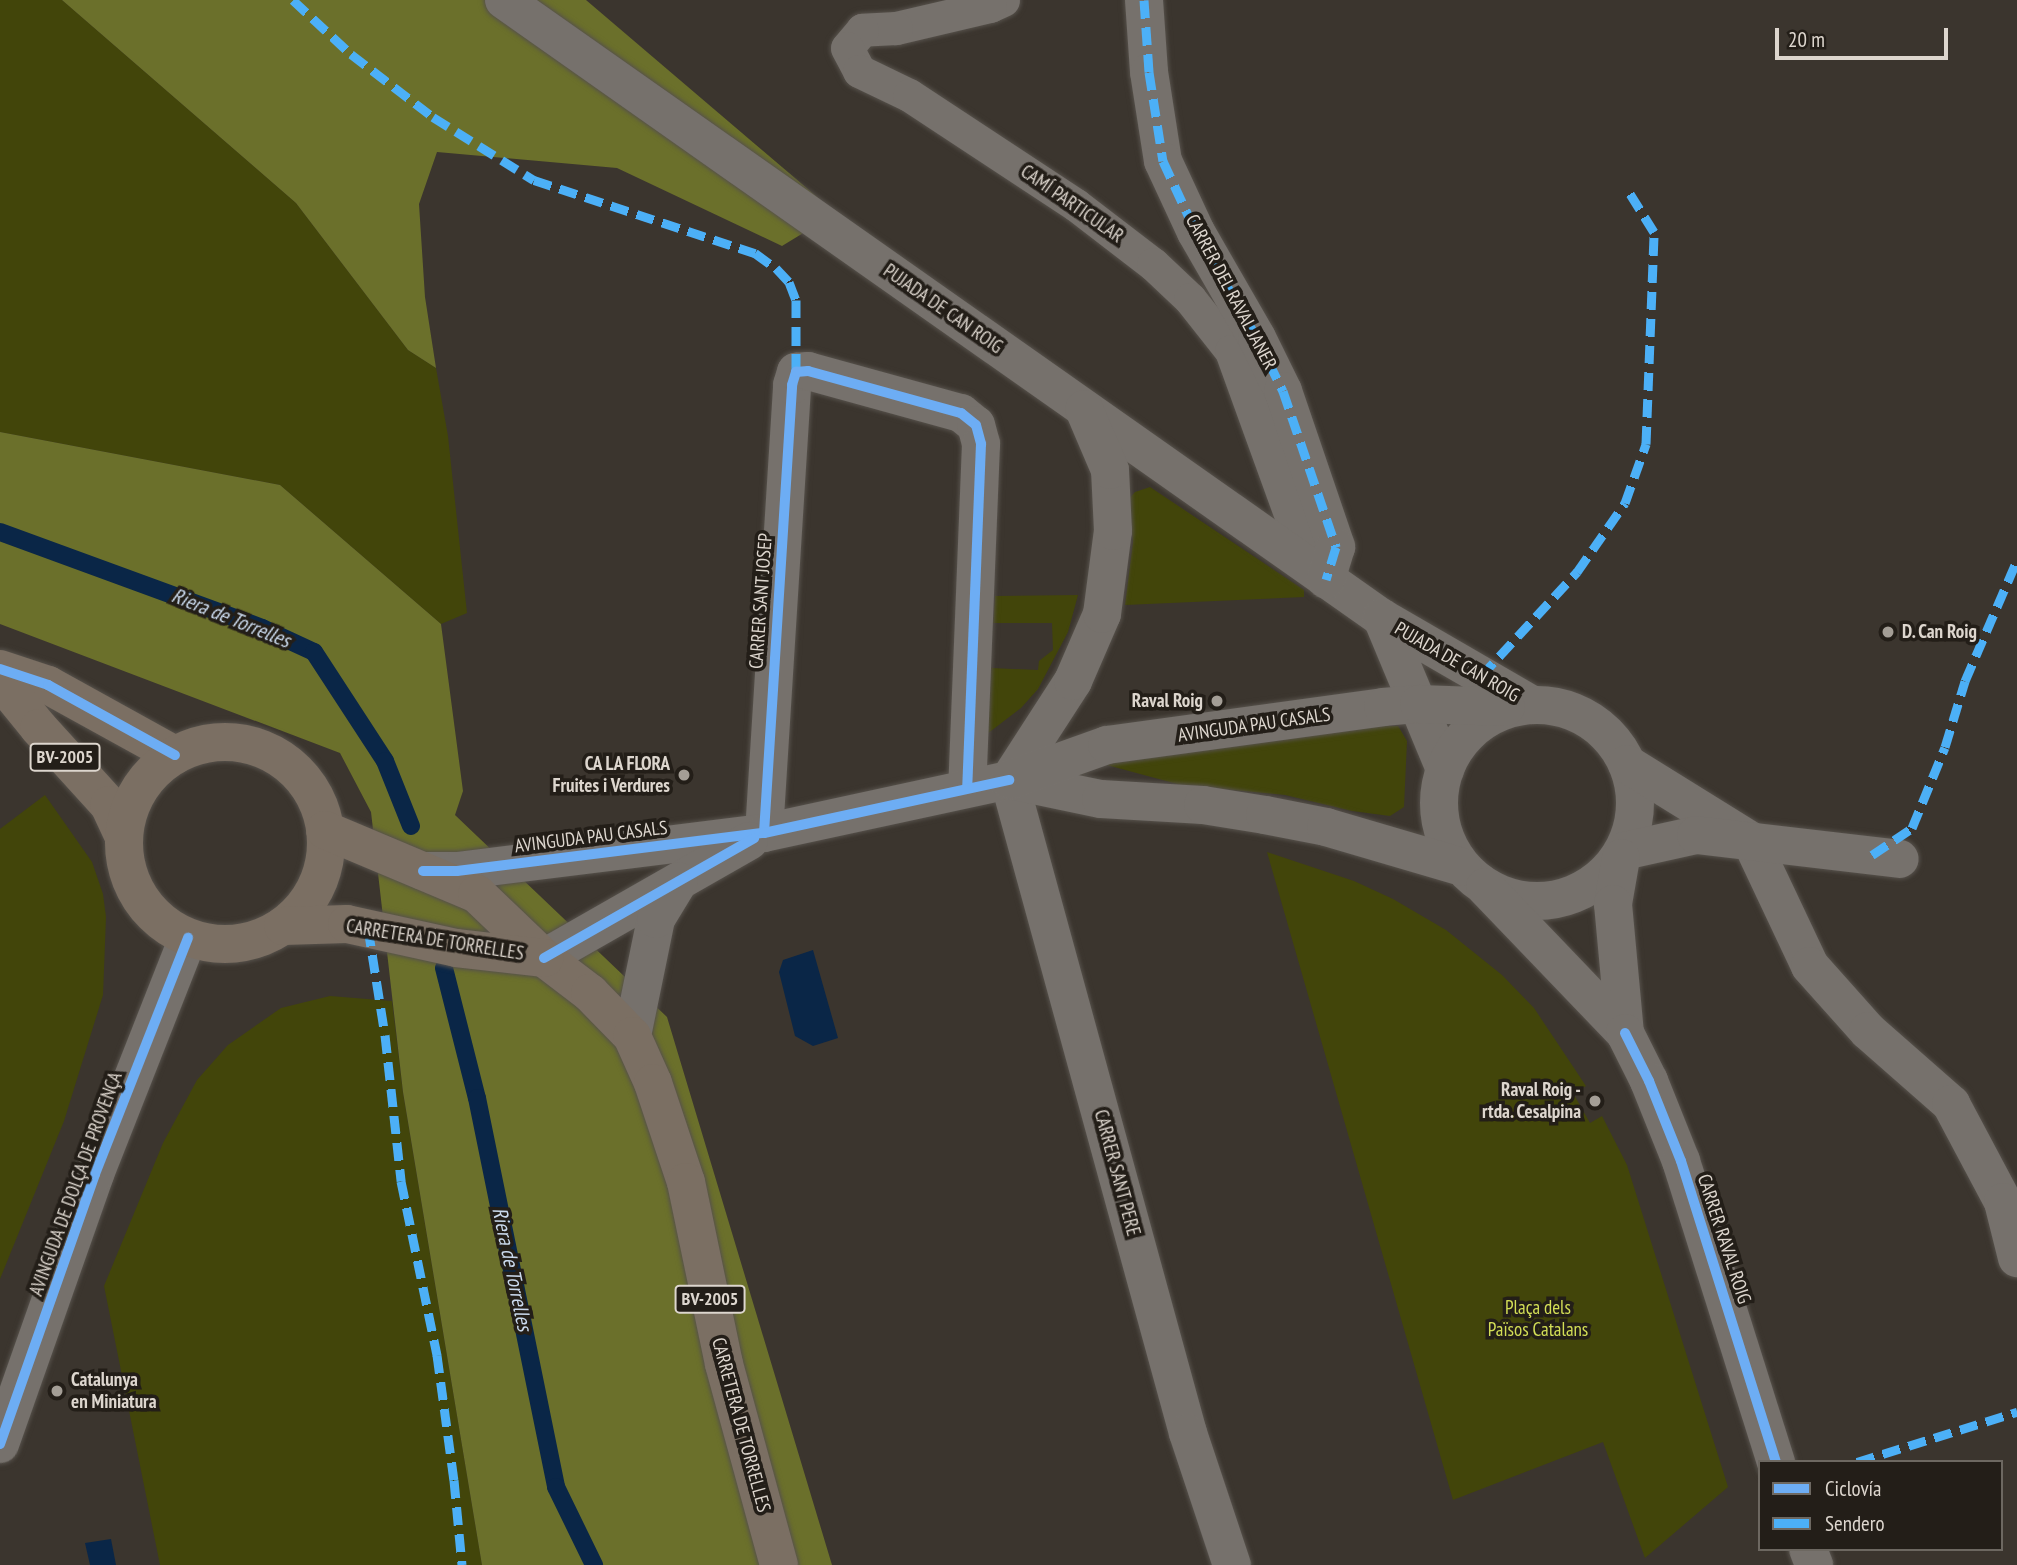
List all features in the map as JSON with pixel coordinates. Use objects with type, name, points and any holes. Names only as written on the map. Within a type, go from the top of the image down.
[{"type":"main road","name":"BV-2005","points":[[0,669],[48,685],[175,755]]},
{"type":"main road","name":"CARRETERA DE TORRELLES","points":[[0,680],[39,728],[109,805],[124,837],[129,873],[145,905],[172,930],[188,938],[213,944],[237,944],[261,937],[283,926],[313,894],[326,852],[320,808],[310,789],[296,772],[270,753],[239,743],[217,743],[175,755],[155,771],[139,790],[129,812],[124,837]]},
{"type":"main road","name":"CARRETERA DE TORRELLES","points":[[325,830],[477,894],[544,958],[590,993],[632,1036],[653,1083],[686,1182],[724,1364],[779,1565]]},
{"type":"main road","name":"CARRETERA DE TORRELLES","points":[[283,926],[346,924],[456,948],[544,958]]},
{"type":"street","name":"PUJADA DE CAN ROIG","points":[[504,0],[1382,618],[1519,706]]},
{"type":"street","name":"CARRER DEL RAVAL JANER","points":[[1144,0],[1149,72],[1163,161],[1196,232],[1258,338],[1283,391],[1336,547],[1318,573]]},
{"type":"street","name":"CARRER SANT JOSEP","points":[[764,832],[792,385],[796,372],[808,371],[961,413],[976,425],[981,444],[967,786]]},
{"type":"street","points":[[1009,780],[1073,681],[1102,614],[1113,531],[1110,470],[1084,409]]},
{"type":"street","name":"PUJADA DE CAN ROIG","points":[[1382,618],[1445,769]]},
{"type":"street","name":"AVINGUDA PAU CASALS","points":[[423,871],[457,871],[764,832],[967,786],[1009,780],[1107,745],[1419,704],[1519,706]]},
{"type":"street","points":[[1519,706],[1562,708],[1589,720],[1611,739],[1627,764],[1634,793],[1634,825],[1622,854],[1606,875],[1581,891],[1549,901],[1521,901],[1474,877],[1448,846],[1441,823],[1439,798],[1445,769],[1464,739],[1487,716],[1519,706]]},
{"type":"street","points":[[1627,764],[1751,841],[1810,967],[1868,1031],[1951,1104],[2010,1198],[2017,1258]]},
{"type":"street","name":"AVINGUDA PAU CASALS","points":[[1009,780],[1101,799],[1203,805],[1326,827],[1474,877]]},
{"type":"street","name":"CARRER SANT PERE","points":[[1009,780],[1188,1433],[1232,1565]]},
{"type":"street","name":"AVINGUDA PAU CASALS","points":[[544,958],[764,832]]},
{"type":"street","points":[[1622,854],[1696,835],[1900,859]]},
{"type":"street","name":"CARRER RAVAL ROIG","points":[[1622,854],[1613,904],[1625,1032],[1681,1161],[1775,1460]]},
{"type":"street","name":"CARRER RAVAL ROIG","points":[[1474,877],[1625,1032]]},
{"type":"street","name":"AVINGUDA PAU CASALS","points":[[632,1036],[656,919],[679,881]]},
{"type":"street","name":"AVINGUDA DE DOLÇA DE PROVENÇA","points":[[0,1444],[96,1174],[188,938]]},
{"type":"lane","name":"CAMÍ PARTICULAR","points":[[1003,0],[990,6],[896,29],[862,30],[847,48],[859,71],[909,95],[1076,205],[1153,264],[1190,299],[1231,351],[1318,573]]},
{"type":"green space","points":[[0,0],[62,0],[296,203],[408,350],[436,368],[448,436],[467,613],[441,624],[280,485],[0,432]]},
{"type":"green space","points":[[62,0],[586,0],[836,213],[782,246],[617,168],[437,152],[419,204],[425,297],[436,368],[408,350],[296,203]]},
{"type":"green space","points":[[0,432],[280,485],[441,624],[463,791],[455,815],[667,1017],[832,1565],[482,1565],[403,1092],[371,812],[340,753],[0,624]]},
{"type":"green space","points":[[1150,487],[1304,590],[1304,597],[1125,605],[1133,542],[1128,500],[1135,492]]},
{"type":"green space","points":[[1078,595],[1068,632],[1038,689],[1021,708],[987,734],[991,668],[1038,670],[1039,661],[1053,650],[1052,623],[993,623],[995,596]]},
{"type":"green space","points":[[1370,726],[1398,726],[1407,741],[1404,807],[1390,816],[1352,811],[1285,795],[1181,785],[1092,761]]},
{"type":"green space","points":[[45,795],[92,862],[103,894],[106,917],[103,995],[64,1121],[0,1279],[0,829]]},
{"type":"green space","name":"Plaça dels Països Catalans","points":[[1267,852],[1354,881],[1393,899],[1446,930],[1502,975],[1534,1008],[1586,1086],[1573,1093],[1590,1123],[1602,1116],[1627,1165],[1728,1487],[1645,1558],[1603,1442],[1453,1500]]},
{"type":"green space","points":[[330,996],[392,1001],[403,1093],[482,1565],[160,1565],[104,1286],[163,1143],[197,1080],[228,1045],[281,1008]]},
{"type":"water","points":[[813,950],[838,1038],[813,1046],[795,1036],[779,972],[783,960]]},
{"type":"water","points":[[111,1539],[116,1565],[90,1565],[85,1543]]},
{"type":"waterway","name":"Riera de Torrelles","points":[[0,532],[262,628],[314,652],[385,761],[411,826]]},
{"type":"waterway","name":"Riera de Torrelles","points":[[444,968],[477,1098],[556,1487],[594,1565]]},
{"type":"marked path","points":[[293,0],[351,54],[433,117],[534,180],[755,253],[776,268],[789,282],[796,300],[796,372]]},
{"type":"marked path","points":[[1144,0],[1149,72],[1163,161],[1196,232],[1257,338],[1283,391],[1336,547],[1326,579]]},
{"type":"marked path","points":[[1481,676],[1577,572],[1625,503],[1646,444],[1654,232],[1626,187]]},
{"type":"marked path","points":[[1872,855],[1912,828],[1945,747],[1965,681],[2017,560]]},
{"type":"marked path","points":[[368,928],[385,1035],[401,1181],[437,1355],[454,1480],[462,1565]]},
{"type":"marked path","points":[[1863,1460],[2017,1412]]},
{"type":"cycle path","points":[[764,833],[792,385],[796,372],[808,371],[961,413],[976,425],[981,444],[967,786]]},
{"type":"cycle path","points":[[0,669],[48,685],[175,755]]},
{"type":"cycle path","points":[[423,871],[457,871],[764,833],[1009,780]]},
{"type":"cycle path","points":[[544,958],[754,838]]},
{"type":"cycle path","points":[[0,1444],[95,1174],[188,938]]},
{"type":"cycle path","points":[[1625,1033],[1649,1081],[1681,1161],[1775,1460]]},
{"type":"place","name":"D. Can Roig","points":[[1888,632]]},
{"type":"place","name":"Raval Roig","points":[[1217,701]]},
{"type":"place","name":"CA LA FLORA Fruites i Verdures","points":[[684,775]]},
{"type":"place","name":"Raval Roig - rtda. Cesalpina","points":[[1595,1101]]},
{"type":"place","name":"Catalunya en Miniatura","points":[[57,1391]]}]
